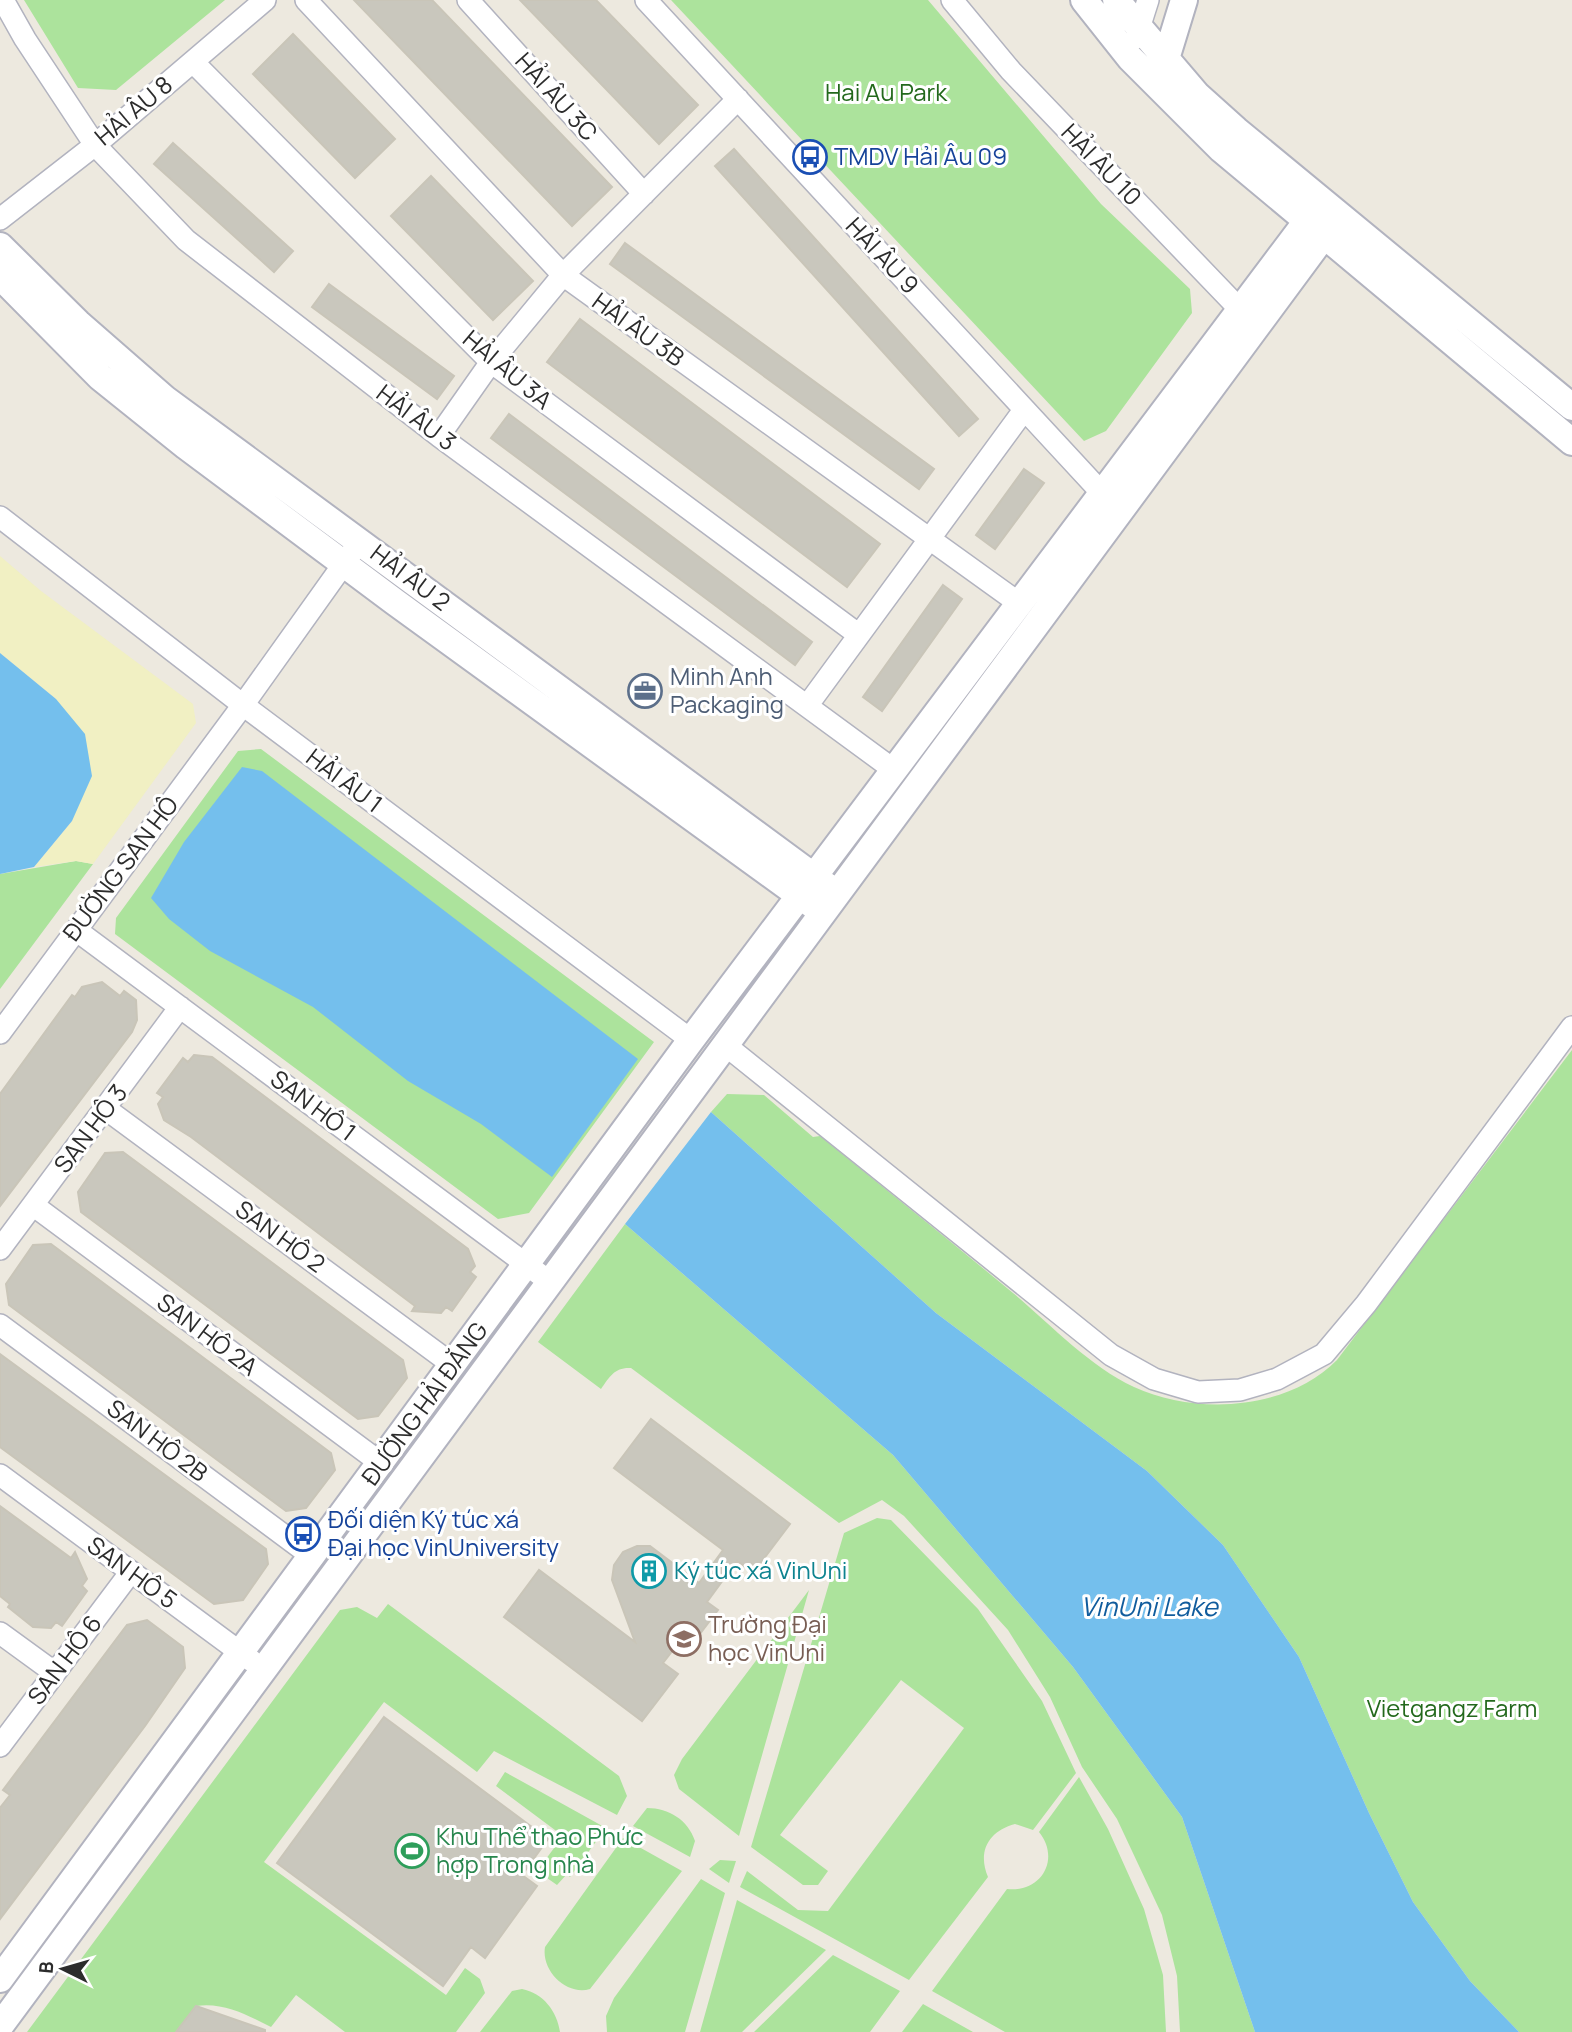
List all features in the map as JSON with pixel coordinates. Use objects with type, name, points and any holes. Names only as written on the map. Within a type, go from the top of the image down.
[{"type":"street","name":"HẢI ÂU 3","points":[[3,0],[25,39],[95,145],[186,240],[439,436],[894,770]]},
{"type":"street","name":"HẢI ÂU 8","points":[[0,219],[95,145],[265,0]]},
{"type":"street","name":"HẢI ÂU 3B","points":[[306,0],[563,275],[1020,604]]},
{"type":"street","name":"HẢI ÂU 3C","points":[[468,0],[644,194]]},
{"type":"street","name":"HẢI ÂU 9","points":[[646,0],[1110,502]]},
{"type":"street","name":"HẢI ÂU 10","points":[[952,0],[1011,71],[1248,318]]},
{"type":"street","points":[[1084,0],[1130,58],[1220,149],[1323,218],[1572,407]]},
{"type":"street","points":[[1116,0],[1207,104],[1323,218],[1572,442]]},
{"type":"street","points":[[1130,58],[1148,0]]},
{"type":"street","points":[[1157,87],[1184,0]]},
{"type":"street","name":"HẢI ÂU 3A","points":[[193,62],[491,362],[859,635]]},
{"type":"street","points":[[439,436],[491,362],[563,275],[738,99]]},
{"type":"street","points":[[818,894],[1323,218]]},
{"type":"street","name":"HẢI ÂU 2","points":[[0,246],[78,323],[165,399],[360,541],[818,894]]},
{"type":"street","name":"HẢI ÂU 2","points":[[0,276],[100,377],[343,564],[818,894]]},
{"type":"street","points":[[807,706],[1024,410]]},
{"type":"street","points":[[818,894],[894,770],[1020,604],[1110,502]]},
{"type":"street","name":"HẢI ÂU 1","points":[[0,517],[243,705],[691,1040]]},
{"type":"street","name":"ĐƯỜNG SAN HÔ","points":[[0,1033],[243,705],[360,541]]},
{"type":"street","name":"ĐƯỜNG HẢI ĐĂNG","points":[[0,1979],[382,1464],[691,1040],[818,894]]},
{"type":"street","name":"ĐƯỜNG HẢI ĐĂNG","points":[[0,2026],[724,1044],[818,894]]},
{"type":"street","name":"SAN HÔ 1","points":[[76,930],[550,1282]]},
{"type":"street","name":"SAN HÔ 3","points":[[0,1249],[180,1007]]},
{"type":"street","points":[[724,1044],[1111,1355],[1154,1380],[1198,1392],[1240,1390],[1277,1379],[1324,1354],[1374,1293],[1572,1027]]},
{"type":"street","name":"SAN HÔ 2","points":[[106,1109],[453,1365]]},
{"type":"street","name":"SAN HÔ 2A","points":[[33,1205],[382,1464]]},
{"type":"street","name":"SAN HÔ 2B","points":[[0,1325],[313,1557]]},
{"type":"street","name":"SAN HÔ 5","points":[[0,1475],[265,1670]]},
{"type":"street","name":"SAN HÔ 6","points":[[0,1746],[130,1573]]},
{"type":"street","points":[[0,1633],[55,1673]]},
{"type":"green space","points":[[24,0],[225,0],[116,90],[78,88]]},
{"type":"green space","name":"Hai Au Park","points":[[671,0],[928,0],[1101,204],[1190,289],[1192,313],[1106,431],[1084,441]]},
{"type":"green space","points":[[261,749],[654,1042],[529,1213],[498,1219],[115,934],[116,918],[238,751]]},
{"type":"green space","points":[[76,861],[93,864],[0,989],[0,874]]},
{"type":"green space","name":"Vietgangz Farm","points":[[1572,1050],[1572,2032],[1519,2032],[1470,1981],[1413,1902],[1369,1813],[1299,1657],[1223,1545],[1147,1471],[936,1313],[711,1112],[727,1094],[764,1095],[813,1137],[820,1136],[1101,1368],[1134,1387],[1159,1396],[1185,1402],[1241,1403],[1268,1398],[1293,1389],[1317,1377],[1337,1360]]},
{"type":"green space","points":[[625,1224],[893,1455],[1073,1667],[1182,1817],[1255,2032],[1180,2032],[1177,1976],[1162,1915],[1117,1819],[1082,1767],[1050,1697],[1008,1630],[904,1516],[882,1500],[839,1523],[631,1368],[617,1371],[601,1389],[538,1342]]},
{"type":"green space","points":[[877,1518],[891,1520],[978,1609],[1042,1701],[1076,1773],[1033,1830],[1015,1824],[992,1837],[984,1859],[988,1877],[909,1980],[740,1887],[747,1871],[798,1910],[828,1911],[964,1728],[901,1680],[780,1835],[828,1871],[818,1885],[803,1885],[751,1847],[844,1533]]},
{"type":"green space","points":[[809,1590],[739,1836],[679,1789],[674,1775],[682,1759]]},
{"type":"green space","points":[[388,1604],[619,1776],[627,1796],[617,1815],[494,1751],[477,1772],[384,1702],[264,1862],[446,1995],[465,1968],[480,1979],[485,1993],[456,2032],[345,2032],[296,1995],[271,2027],[235,2010],[206,2005],[196,2006],[176,2032],[27,2032],[340,1610],[357,1607],[377,1618]]},
{"type":"green space","points":[[505,1772],[606,1828],[570,1877],[567,1874],[557,1885],[537,1871],[563,1836],[496,1786]]},
{"type":"green space","points":[[1079,1777],[1108,1829],[1144,1909],[1163,1975],[1166,2032],[1005,2032],[932,1991],[1007,1889],[1029,1886],[1044,1872],[1048,1853],[1039,1832]]},
{"type":"green space","points":[[647,1808],[663,1810],[683,1821],[695,1841],[690,1857],[633,1826]]},
{"type":"green space","points":[[623,1838],[682,1871],[590,1989],[573,1989],[557,1980],[551,1973],[545,1947]]},
{"type":"green space","points":[[720,1860],[736,1861],[729,1883],[709,1869]]},
{"type":"green space","points":[[701,1879],[725,1893],[685,2032],[607,2032],[606,2016],[614,1998]]},
{"type":"green space","points":[[737,1900],[826,1950],[742,2032],[700,2032]]},
{"type":"green space","points":[[833,1955],[900,1991],[870,2032],[754,2032]]},
{"type":"green space","points":[[522,1989],[536,1994],[548,2004],[556,2017],[560,2032],[480,2032],[512,1991]]},
{"type":"green space","points":[[923,2004],[973,2032],[902,2032]]},
{"type":"sand","points":[[0,556],[41,591],[193,704],[196,723],[93,864],[76,861],[34,867],[72,821],[56,699],[0,653]]},
{"type":"water","points":[[0,653],[56,699],[85,734],[92,776],[72,821],[34,867],[0,874]]},
{"type":"water","points":[[242,767],[262,771],[638,1059],[552,1177],[481,1124],[408,1081],[313,1007],[210,951],[169,919],[151,898],[184,842]]},
{"type":"water","name":"VinUni Lake","points":[[711,1112],[936,1313],[1147,1471],[1223,1545],[1299,1657],[1369,1813],[1413,1902],[1470,1981],[1519,2032],[1255,2032],[1182,1817],[1073,1667],[893,1455],[625,1224]]},
{"type":"building","points":[[354,0],[432,0],[612,187],[572,226]]},
{"type":"building","points":[[520,0],[596,0],[698,105],[659,144]]},
{"type":"building","points":[[293,34],[395,139],[355,178],[253,74]]},
{"type":"building","points":[[173,143],[293,251],[274,272],[154,164]]},
{"type":"building","points":[[734,149],[978,419],[959,436],[715,166]]},
{"type":"building","points":[[431,176],[533,281],[493,320],[391,216]]},
{"type":"building","points":[[625,243],[934,469],[919,489],[610,264]]},
{"type":"building","points":[[329,284],[454,376],[437,399],[312,307]]},
{"type":"building","points":[[580,319],[880,544],[847,587],[547,362]]},
{"type":"building","points":[[509,414],[812,642],[795,665],[491,438]]},
{"type":"building","points":[[1024,469],[1044,483],[995,549],[976,535]]},
{"type":"building","points":[[943,585],[962,599],[882,711],[863,697]]},
{"type":"building","points":[[102,982],[120,996],[124,991],[136,1000],[137,1020],[132,1032],[0,1206],[0,1094],[72,995],[75,997],[82,987]]},
{"type":"building","points":[[194,1055],[212,1057],[468,1249],[475,1266],[470,1272],[476,1277],[452,1311],[446,1307],[441,1313],[412,1311],[415,1306],[191,1137],[164,1120],[158,1104],[163,1097],[157,1093],[183,1058],[188,1062]]},
{"type":"building","points":[[123,1152],[403,1360],[407,1378],[378,1416],[358,1419],[81,1212],[78,1192],[105,1153]]},
{"type":"building","points":[[51,1244],[331,1453],[335,1470],[306,1508],[286,1511],[9,1305],[6,1284],[33,1245]]},
{"type":"building","points":[[0,1354],[266,1549],[268,1564],[243,1600],[214,1604],[0,1447]]},
{"type":"building","name":"Ký túc xá VinUni","points":[[651,1419],[790,1524],[753,1573],[737,1561],[707,1602],[718,1610],[696,1639],[687,1632],[663,1663],[678,1674],[642,1721],[504,1617],[539,1570],[635,1642],[612,1580],[614,1565],[623,1552],[637,1546],[650,1546],[699,1583],[723,1550],[614,1468]]},
{"type":"building","points":[[0,1506],[71,1558],[75,1552],[87,1579],[82,1586],[87,1591],[62,1626],[56,1622],[51,1628],[33,1627],[8,1607],[10,1604],[0,1596]]},
{"type":"building","points":[[147,1620],[183,1647],[185,1668],[145,1726],[0,1919],[0,1808],[10,1795],[3,1790],[127,1625]]},
{"type":"building","name":"Khu Thể thao Phức hợp Trong nhà","points":[[384,1717],[548,1839],[522,1875],[537,1886],[485,1958],[471,1947],[443,1986],[277,1863]]},
{"type":"building","points":[[196,2006],[265,2030],[265,2032],[176,2032]]},
{"type":"place","name":"TMDV Hải Âu 09","points":[[810,157]]},
{"type":"place","name":"Minh Anh Packaging","points":[[645,691]]},
{"type":"place","name":"Đối diện Ký túc xá Đại học VinUniversity","points":[[303,1534]]},
{"type":"place","name":"Ký túc xá VinUni","points":[[649,1571]]},
{"type":"place","name":"Trường Đại học VinUni","points":[[684,1639]]},
{"type":"place","name":"Khu Thể thao Phức hợp Trong nhà","points":[[412,1851]]}]
